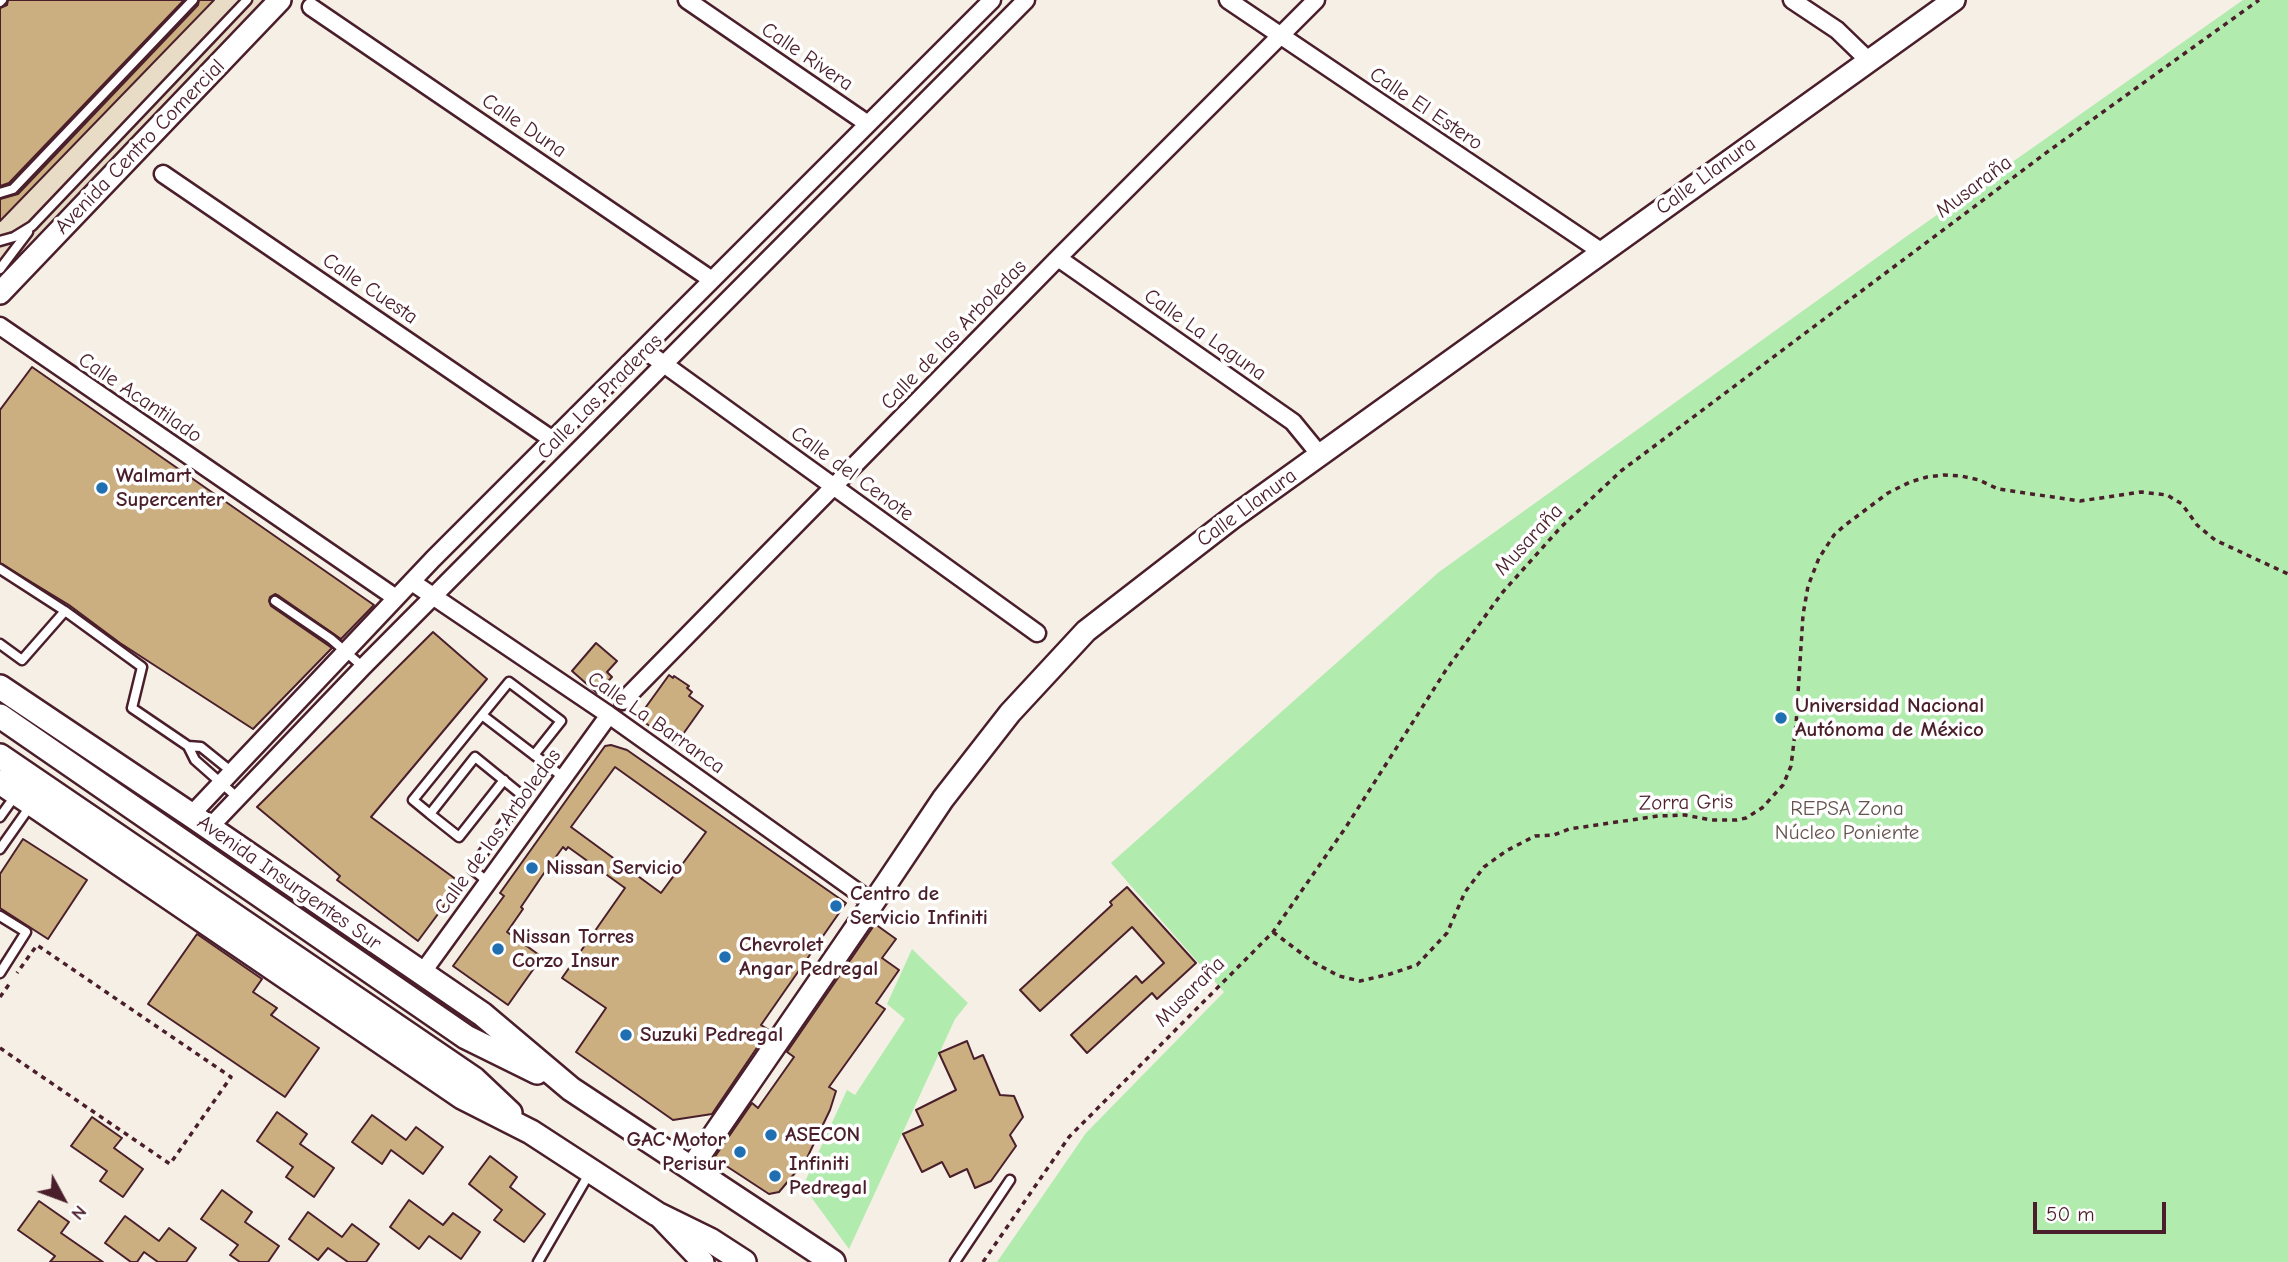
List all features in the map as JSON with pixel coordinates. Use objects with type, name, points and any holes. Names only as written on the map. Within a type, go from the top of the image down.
[{"type":"main road","name":"Avenida Insurgentes Sur","points":[[0,687],[482,1014],[571,1089],[832,1262]]},
{"type":"main road","name":"Avenida Insurgentes Sur","points":[[0,716],[466,1037],[571,1089]]},
{"type":"main road","points":[[0,756],[474,1079],[531,1132]]},
{"type":"main road","points":[[16,793],[462,1097],[531,1132],[657,1214],[710,1240],[744,1262]]},
{"type":"street","name":"Avenida Centro Comercial","points":[[0,293],[280,0]]},
{"type":"street","name":"Calle Rivera","points":[[687,0],[868,124]]},
{"type":"street","name":"Calle Las Praderas","points":[[200,822],[227,778],[396,598],[992,0]]},
{"type":"street","name":"Calle Las Praderas","points":[[200,822],[238,798],[363,667],[663,363],[1026,0]]},
{"type":"street","name":"Calle El Estero","points":[[1228,0],[1602,252]]},
{"type":"street","name":"Calle de las Arboledas","points":[[623,701],[1316,0]]},
{"type":"street","points":[[1792,0],[1837,30],[1868,60]]},
{"type":"street","name":"Calle Llanura","points":[[691,1168],[966,768],[1010,713],[1067,650],[1102,617],[1320,454],[1954,0]]},
{"type":"street","name":"Calle Duna","points":[[311,7],[712,280]]},
{"type":"street","name":"Calle Cuesta","points":[[163,174],[553,440]]},
{"type":"street","name":"Calle La Laguna","points":[[1058,258],[1293,422],[1320,454]]},
{"type":"street","name":"Calle Acantilado","points":[[0,326],[396,598]]},
{"type":"street","name":"Calle del Cenote","points":[[643,349],[1037,633]]},
{"type":"street","name":"Calle La Barranca","points":[[412,582],[609,715],[873,903]]},
{"type":"street","name":"Calle de las Arboledas","points":[[422,974],[609,715]]},
{"type":"street","points":[[657,1214],[703,1262]]},
{"type":"lane","points":[[0,193],[13,189],[193,0]]},
{"type":"lane","points":[[0,269],[32,226],[247,0]]},
{"type":"lane","points":[[0,241],[14,237],[32,226]]},
{"type":"lane","points":[[0,569],[65,611],[142,667],[132,708],[188,746],[195,760],[227,778]]},
{"type":"lane","points":[[275,601],[331,639],[363,667]]},
{"type":"lane","points":[[0,645],[22,660],[65,611]]},
{"type":"lane","points":[[504,780],[459,837],[413,800],[509,682],[561,721],[534,755]]},
{"type":"lane","points":[[481,715],[563,777]]},
{"type":"lane","points":[[258,745],[274,760]]},
{"type":"lane","points":[[188,746],[201,747],[227,778],[238,798]]},
{"type":"lane","points":[[430,814],[475,757],[523,796],[472,869],[487,881]]},
{"type":"lane","points":[[0,817],[16,793]]},
{"type":"lane","points":[[0,849],[16,793]]},
{"type":"lane","points":[[0,916],[26,932],[0,973]]},
{"type":"lane","points":[[538,1262],[591,1172]]},
{"type":"lane","points":[[955,1262],[1010,1180]]},
{"type":"path","name":"Musaraña","points":[[984,1262],[1069,1137],[1273,932],[1346,827],[1473,631],[1533,556],[1590,498],[1621,471],[1910,254],[2259,0]]},
{"type":"path","name":"Zorra Gris","points":[[1273,932],[1313,962],[1339,976],[1360,981],[1390,974],[1417,965],[1447,933],[1465,892],[1484,867],[1506,851],[1535,836],[1658,816],[1685,815],[1710,820],[1737,820],[1762,808],[1783,785],[1791,766],[1805,601],[1819,558],[1844,526],[1888,493],[1910,482],[1936,475],[1961,476],[1979,480],[1998,489],[2080,501],[2141,492],[2167,495],[2182,504],[2197,525],[2215,540],[2288,574]]},
{"type":"path","points":[[0,997],[37,945],[231,1077],[170,1164],[0,1048]]},
{"type":"shaded area","points":[[0,0],[270,0],[63,215],[0,276]]},
{"type":"green space","name":"REPSA Zona Núcleo Poniente","points":[[2243,0],[2288,0],[2288,1262],[997,1262],[1086,1133],[1224,992],[1111,863],[1439,572],[1907,236]]},
{"type":"green space","points":[[912,949],[968,1003],[955,1019],[849,1249],[803,1186],[847,1090],[855,1095],[905,1019],[887,1004]]},
{"type":"building","points":[[8,0],[184,0],[9,183],[0,186],[0,8],[7,5]]},
{"type":"building","points":[[199,0],[214,0],[0,221],[0,199],[18,194],[198,5]]},
{"type":"building","name":"Walmart Supercenter","points":[[32,367],[374,605],[341,639],[279,596],[275,594],[270,597],[271,606],[332,648],[253,729],[120,643],[69,605],[0,563],[0,410]]},
{"type":"building","points":[[433,632],[487,679],[371,817],[461,883],[418,941],[337,880],[340,876],[257,807]]},
{"type":"building","points":[[596,643],[617,661],[607,672],[612,677],[597,693],[572,671]]},
{"type":"building","points":[[669,675],[689,686],[687,688],[692,692],[689,696],[703,706],[676,744],[638,718]]},
{"type":"building","name":"Chevrolet Angar Pedregal","points":[[605,746],[627,750],[846,903],[761,1025],[769,1030],[712,1114],[673,1120],[576,1052],[606,1008],[562,978],[625,888],[568,847],[566,850],[563,847],[542,876],[507,932],[542,957],[508,1005],[453,966],[504,896],[500,893]],"holes":[[[615,767],[706,832],[661,893],[571,827]]]},
{"type":"building","points":[[23,839],[87,880],[48,939],[0,908],[0,874]]},
{"type":"building","points":[[1127,887],[1196,963],[1157,999],[1152,993],[1087,1053],[1071,1035],[1136,976],[1142,983],[1164,963],[1132,927],[1040,1011],[1020,990],[1112,905],[1110,902]]},
{"type":"building","points":[[875,924],[896,939],[882,958],[899,970],[876,1003],[885,1009],[829,1087],[836,1091],[806,1160],[779,1192],[769,1194],[714,1158],[752,1103],[758,1108],[794,1057],[787,1052]]},
{"type":"building","points":[[197,934],[262,979],[253,992],[277,1008],[271,1015],[319,1048],[285,1097],[148,1004]]},
{"type":"building","points":[[967,1041],[974,1059],[983,1055],[1000,1095],[1014,1096],[1023,1117],[1010,1135],[1016,1146],[991,1181],[975,1188],[967,1169],[950,1177],[942,1162],[922,1172],[903,1134],[923,1125],[916,1110],[956,1090],[939,1053]]},
{"type":"building","points":[[277,1112],[307,1134],[300,1144],[334,1168],[314,1197],[286,1177],[293,1167],[257,1141]]},
{"type":"building","points":[[372,1115],[406,1140],[416,1127],[443,1147],[423,1174],[391,1150],[382,1164],[352,1142]]},
{"type":"building","points":[[92,1117],[122,1138],[114,1148],[143,1169],[123,1197],[100,1181],[107,1171],[71,1146]]},
{"type":"building","points":[[490,1156],[517,1177],[510,1187],[545,1214],[524,1242],[494,1220],[502,1210],[469,1184]]},
{"type":"building","points":[[222,1190],[252,1212],[245,1222],[279,1246],[268,1262],[240,1262],[230,1255],[238,1245],[201,1219]]},
{"type":"building","points":[[409,1200],[443,1225],[453,1213],[480,1232],[461,1259],[429,1236],[419,1249],[390,1227]]},
{"type":"building","points":[[39,1201],[69,1222],[61,1233],[103,1262],[50,1262],[55,1256],[18,1230]]},
{"type":"building","points":[[308,1212],[342,1237],[352,1224],[379,1244],[366,1262],[348,1262],[328,1248],[318,1260],[289,1239]]},
{"type":"building","points":[[125,1216],[159,1241],[169,1228],[196,1248],[186,1262],[158,1262],[144,1252],[137,1262],[131,1262],[105,1243]]},
{"type":"place","name":"Walmart Supercenter","points":[[102,488]]},
{"type":"place","name":"Universidad Nacional Autónoma de México","points":[[1781,718]]},
{"type":"place","name":"Nissan Servicio","points":[[532,868]]},
{"type":"place","name":"Centro de Servicio Infiniti","points":[[836,906]]},
{"type":"place","name":"Nissan Torres Corzo Insur","points":[[498,949]]},
{"type":"place","name":"Chevrolet Angar Pedregal","points":[[725,957]]},
{"type":"place","name":"Suzuki Pedregal","points":[[626,1035]]},
{"type":"place","name":"ASECON","points":[[771,1135]]},
{"type":"place","name":"GAC Motor Perisur","points":[[740,1152]]},
{"type":"place","name":"Infiniti Pedregal","points":[[775,1176]]}]
